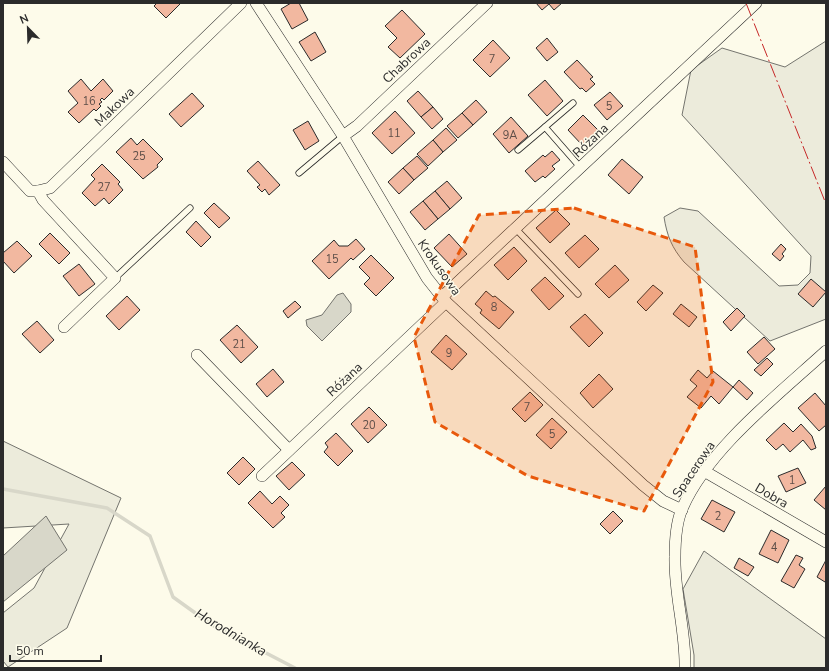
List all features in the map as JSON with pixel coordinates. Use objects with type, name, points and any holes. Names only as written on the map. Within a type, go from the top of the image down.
[{"type":"street","name":"Makowa","points":[[38,191],[50,188],[242,3]]},
{"type":"street","name":"Krokusowa","points":[[256,3],[343,136],[427,278],[444,300],[643,485],[663,501],[682,510]]},
{"type":"street","name":"Chabrowa","points":[[343,136],[357,126],[487,3]]},
{"type":"street","name":"Różana","points":[[262,476],[444,300],[515,228],[756,3]]},
{"type":"street","points":[[3,162],[30,191],[38,191],[43,200],[115,278],[64,327]]},
{"type":"street","name":"Spacerowa","points":[[685,668],[685,654],[676,583],[675,556],[676,535],[682,510],[704,472],[729,440],[826,351]]},
{"type":"street","points":[[197,355],[289,450]]},
{"type":"street","name":"Dobra","points":[[704,472],[826,542]]},
{"type":"lane","points":[[518,150],[572,103]]},
{"type":"lane","points":[[545,127],[580,168]]},
{"type":"lane","points":[[299,173],[343,136]]},
{"type":"lane","points":[[115,278],[190,208]]},
{"type":"lane","points":[[515,228],[578,294]]},
{"type":"highlighted area","points":[[574,208],[695,247],[713,382],[644,511],[528,476],[435,422],[414,337],[479,215]]},
{"type":"shaded area","points":[[826,41],[826,319],[770,341],[684,262],[676,252],[671,241],[664,217],[680,208],[698,211],[779,286],[798,285],[810,273],[811,256],[682,115],[691,70],[722,48],[785,67]]},
{"type":"shaded area","points":[[343,293],[351,304],[351,312],[322,341],[307,326],[306,320],[322,315],[337,295]]},
{"type":"shaded area","points":[[3,441],[121,498],[67,628],[8,667],[3,661],[3,613],[34,588],[69,524],[3,528]]},
{"type":"shaded area","points":[[46,516],[67,550],[3,602],[3,556]]},
{"type":"shaded area","points":[[704,551],[826,639],[826,668],[694,668],[694,655],[683,589]]},
{"type":"building","points":[[157,3],[181,3],[166,18],[154,6]]},
{"type":"building","points":[[291,3],[299,3],[308,20],[292,29],[281,9]]},
{"type":"building","points":[[536,3],[562,3],[554,10],[549,4],[542,10]]},
{"type":"building","points":[[402,10],[425,34],[400,58],[388,47],[397,38],[385,26]]},
{"type":"building","points":[[315,32],[326,52],[311,61],[299,42]]},
{"type":"building","points":[[547,38],[558,52],[547,61],[536,48]]},
{"type":"building","points":[[493,40],[510,58],[490,77],[473,60]]},
{"type":"building","points":[[577,60],[593,77],[590,79],[595,84],[586,92],[582,88],[580,89],[564,72]]},
{"type":"building","points":[[81,79],[91,91],[103,79],[113,91],[104,100],[102,98],[100,100],[102,102],[99,104],[101,106],[96,111],[94,109],[79,123],[68,112],[78,103],[68,91]]},
{"type":"building","points":[[545,80],[563,101],[547,116],[528,95]]},
{"type":"building","points":[[418,91],[433,107],[421,117],[407,101]]},
{"type":"building","points":[[610,92],[623,106],[607,120],[594,105]]},
{"type":"building","points":[[192,93],[204,106],[181,127],[169,114]]},
{"type":"building","points":[[476,100],[487,112],[473,125],[462,113]]},
{"type":"building","points":[[433,107],[443,119],[432,129],[421,117]]},
{"type":"building","points":[[395,111],[415,133],[392,154],[372,133]]},
{"type":"building","points":[[462,113],[473,125],[458,138],[447,126]]},
{"type":"building","points":[[583,115],[599,131],[583,146],[568,130]]},
{"type":"building","points":[[511,117],[528,136],[509,153],[493,134]]},
{"type":"building","points":[[308,121],[319,141],[305,150],[293,130]]},
{"type":"building","points":[[446,128],[457,140],[443,152],[433,140]]},
{"type":"building","points":[[131,138],[137,145],[143,139],[163,159],[157,165],[158,167],[143,179],[116,152]]},
{"type":"building","points":[[433,140],[443,152],[428,166],[417,154]]},
{"type":"building","points":[[552,151],[560,160],[552,166],[555,169],[545,178],[543,176],[535,182],[525,171],[543,155],[545,157]]},
{"type":"building","points":[[417,156],[428,168],[414,180],[403,168]]},
{"type":"building","points":[[622,159],[643,177],[629,194],[608,175]]},
{"type":"building","points":[[258,161],[280,185],[269,195],[265,189],[262,192],[257,187],[260,185],[247,171]]},
{"type":"building","points":[[102,164],[120,182],[118,184],[123,190],[109,204],[104,198],[95,206],[82,193],[95,179],[91,175]]},
{"type":"building","points":[[403,168],[414,180],[399,194],[388,182]]},
{"type":"building","points":[[447,181],[462,198],[450,209],[435,191]]},
{"type":"building","points":[[435,191],[450,209],[438,219],[423,201]]},
{"type":"building","points":[[423,201],[438,219],[425,230],[410,212]]},
{"type":"building","points":[[214,203],[230,218],[219,228],[204,213]]},
{"type":"building","points":[[556,210],[570,224],[550,243],[536,228]]},
{"type":"building","points":[[196,221],[211,237],[201,247],[186,232]]},
{"type":"building","points":[[50,233],[70,253],[59,264],[39,244]]},
{"type":"building","points":[[449,234],[467,254],[452,267],[434,248]]},
{"type":"building","points":[[585,235],[599,249],[579,268],[565,253]]},
{"type":"building","points":[[356,239],[365,249],[353,260],[351,258],[329,279],[312,261],[334,240],[339,246],[348,246]]},
{"type":"building","points":[[17,241],[32,256],[14,273],[3,261],[3,253]]},
{"type":"building","points":[[781,244],[786,249],[782,254],[784,256],[780,261],[772,254]]},
{"type":"building","points":[[514,247],[527,261],[508,280],[494,265]]},
{"type":"building","points":[[371,255],[394,278],[376,296],[364,284],[370,278],[359,267]]},
{"type":"building","points":[[79,264],[95,284],[79,296],[63,276]]},
{"type":"building","points":[[615,265],[629,280],[609,298],[595,284]]},
{"type":"building","points":[[545,277],[564,296],[549,310],[531,290]]},
{"type":"building","points":[[811,279],[826,292],[813,307],[798,294]]},
{"type":"building","points":[[653,285],[663,293],[646,311],[637,302]]},
{"type":"building","points":[[486,291],[493,297],[495,296],[514,312],[499,329],[480,313],[482,310],[475,304]]},
{"type":"building","points":[[127,296],[140,310],[119,330],[106,316]]},
{"type":"building","points":[[295,301],[301,307],[288,318],[283,311]]},
{"type":"building","points":[[681,304],[697,317],[689,327],[673,314]]},
{"type":"building","points":[[737,308],[745,316],[731,331],[723,322]]},
{"type":"building","points":[[585,314],[603,333],[589,347],[570,327]]},
{"type":"building","points":[[37,321],[54,340],[40,353],[22,334]]},
{"type":"building","points":[[237,325],[258,347],[241,363],[220,340]]},
{"type":"building","points":[[446,335],[467,354],[452,370],[431,352]]},
{"type":"building","points":[[764,337],[775,349],[758,364],[747,352]]},
{"type":"building","points":[[767,358],[773,364],[761,376],[754,370]]},
{"type":"building","points":[[273,369],[284,382],[267,397],[256,384]]},
{"type":"building","points":[[698,370],[707,378],[713,371],[733,387],[719,404],[711,396],[701,408],[687,397],[697,386],[690,380]]},
{"type":"building","points":[[599,374],[613,389],[593,408],[580,393]]},
{"type":"building","points":[[739,380],[753,393],[747,400],[733,387]]},
{"type":"building","points":[[530,392],[543,405],[525,422],[512,409]]},
{"type":"building","points":[[815,393],[826,406],[826,425],[819,431],[798,408]]},
{"type":"building","points":[[369,407],[387,425],[368,443],[351,424]]},
{"type":"building","points":[[552,418],[567,432],[551,449],[536,435]]},
{"type":"building","points":[[784,423],[793,432],[801,424],[812,436],[816,448],[811,450],[803,440],[790,452],[783,444],[776,450],[766,440]]},
{"type":"building","points":[[336,433],[353,451],[338,466],[324,452],[328,447],[325,443]]},
{"type":"building","points":[[243,457],[255,469],[239,485],[227,473]]},
{"type":"building","points":[[292,462],[305,475],[289,490],[276,476]]},
{"type":"building","points":[[798,468],[806,483],[786,492],[778,476]]},
{"type":"building","points":[[826,486],[826,510],[814,500]]},
{"type":"building","points":[[260,491],[272,504],[280,496],[289,505],[281,513],[285,517],[273,528],[248,503]]},
{"type":"building","points":[[712,500],[735,512],[724,532],[701,519]]},
{"type":"building","points":[[613,511],[623,521],[610,534],[600,524]]},
{"type":"building","points":[[771,530],[789,540],[778,563],[759,554]]},
{"type":"building","points":[[796,555],[803,558],[799,565],[805,569],[794,588],[781,581]]},
{"type":"building","points":[[739,558],[754,567],[748,576],[734,568]]},
{"type":"building","points":[[826,560],[826,579],[825,582],[817,577]]},
{"type":"waterway","name":"Horodnianka","points":[[3,489],[107,508],[150,536],[173,597],[212,625],[295,668]]},
{"type":"power","points":[[746,3],[826,204]]}]
